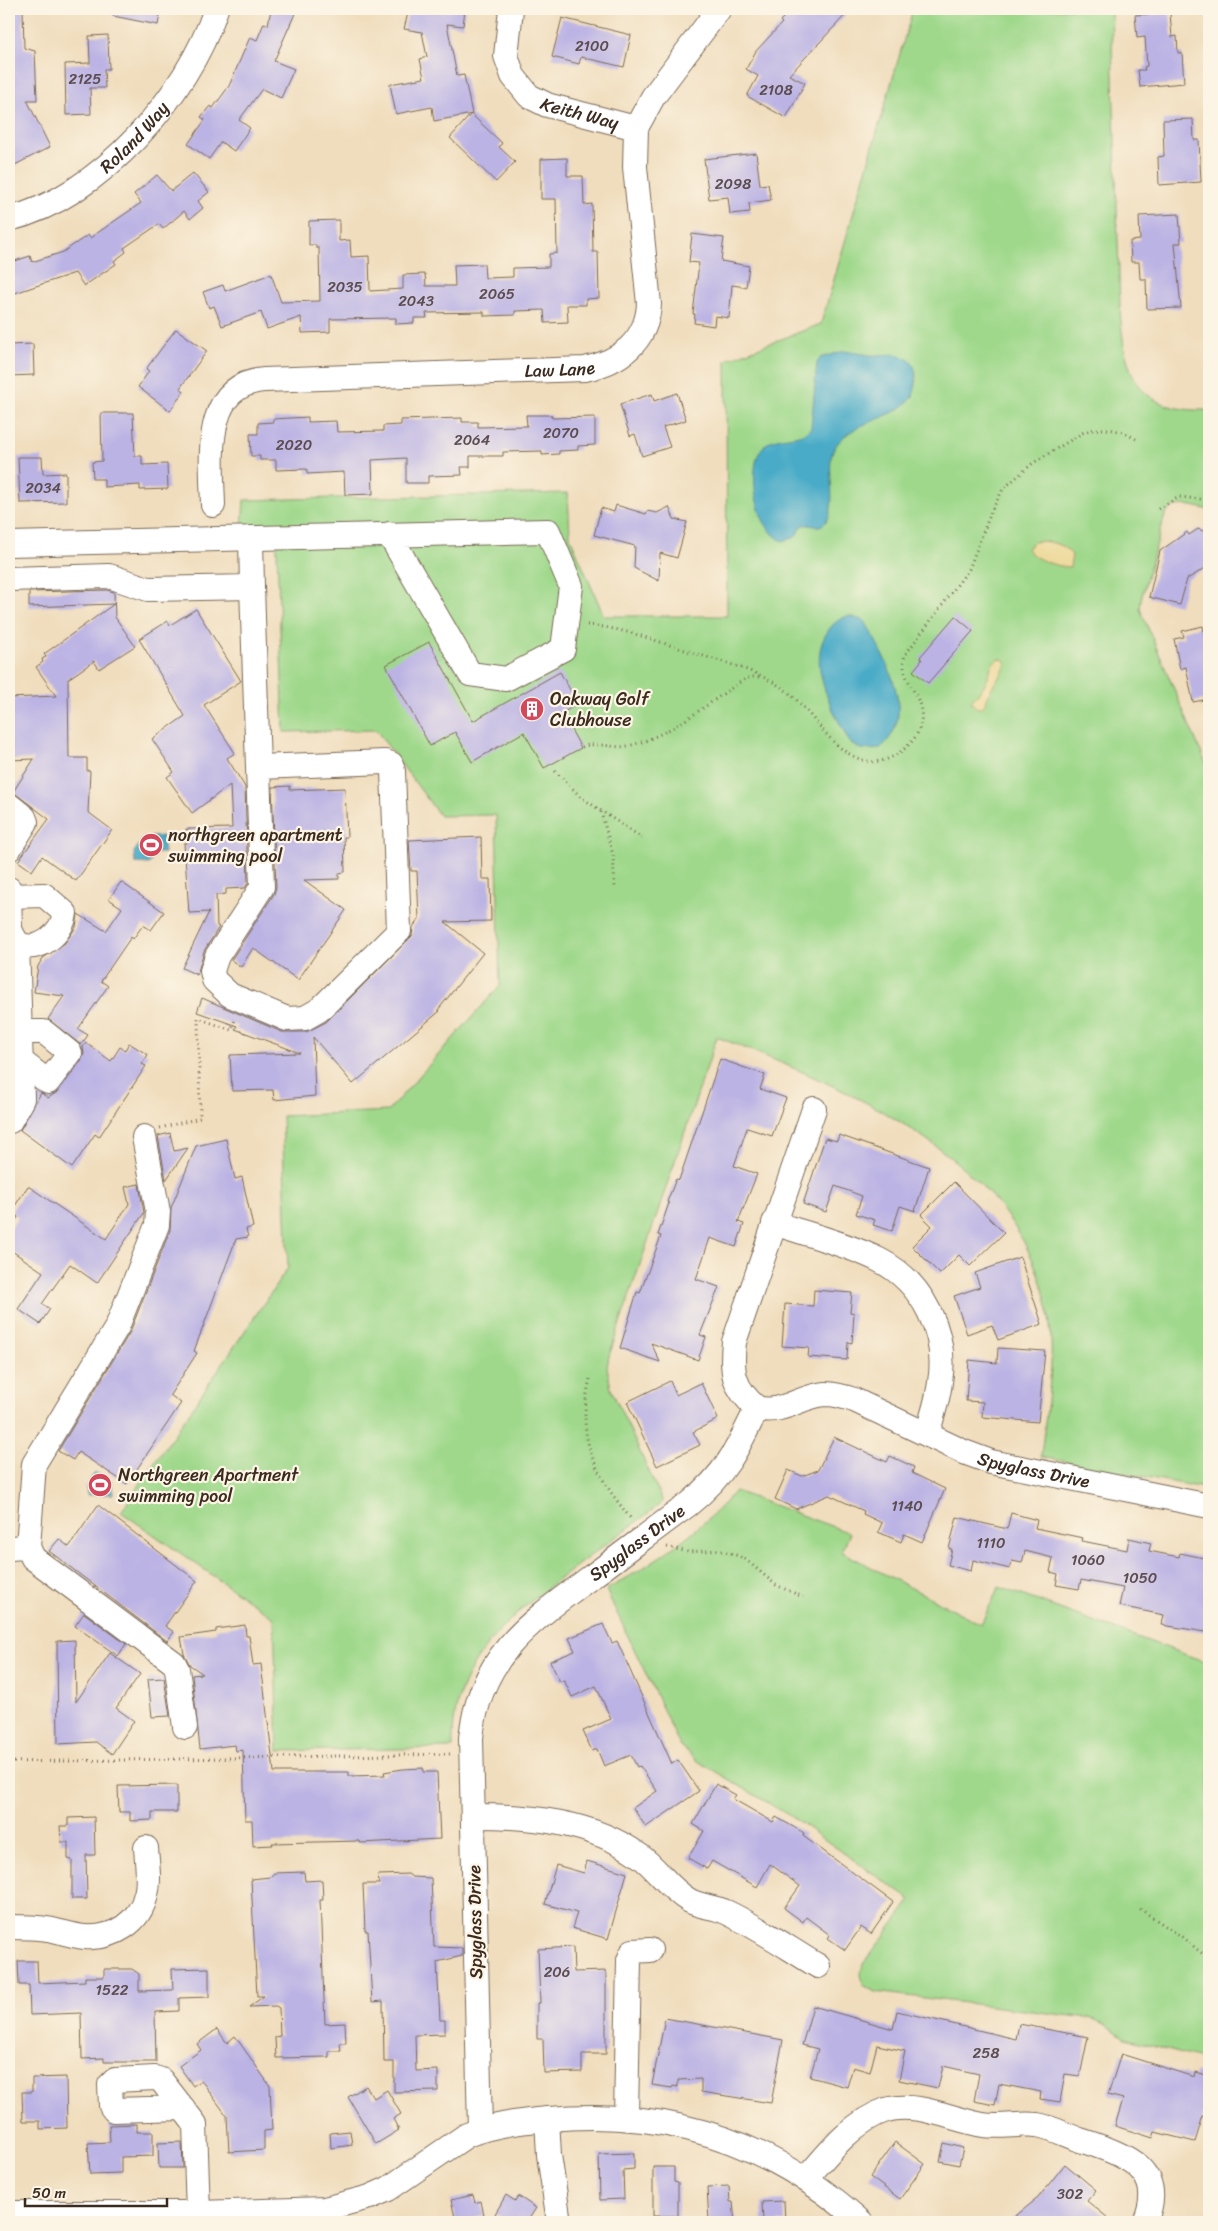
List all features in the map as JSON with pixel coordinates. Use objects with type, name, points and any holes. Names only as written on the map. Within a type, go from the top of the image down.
[{"type":"street","name":"Roland Way","points":[[9,219],[44,207],[71,192],[126,147],[170,98],[190,65],[210,26],[216,9]]},
{"type":"street","name":"Keith Way","points":[[511,9],[506,56],[513,76],[528,96],[547,105],[636,128]]},
{"type":"street","name":"Law Lane","points":[[213,506],[212,450],[217,415],[224,403],[243,384],[264,380],[585,369],[611,362],[630,348],[645,326],[649,304],[635,161],[636,128],[652,97],[719,9]]},
{"type":"street","points":[[9,544],[251,538],[389,534],[548,530],[571,586],[563,649],[506,678],[470,674],[389,534]]},
{"type":"street","points":[[251,538],[262,887],[216,956],[212,972],[214,980],[226,994],[287,1019],[305,1018],[326,1003],[398,934],[400,928],[393,771],[391,764],[385,762],[259,767]]},
{"type":"street","points":[[9,579],[109,576],[148,589],[252,587]]},
{"type":"street","points":[[9,805],[24,817],[26,822],[9,849]]},
{"type":"street","points":[[9,889],[10,930],[18,943],[22,1101],[10,1121]]},
{"type":"street","points":[[9,896],[44,896],[65,913],[45,943],[29,946],[18,943]]},
{"type":"street","points":[[20,1032],[44,1032],[70,1052],[50,1082],[21,1061]]},
{"type":"street","points":[[757,1408],[740,1393],[736,1384],[733,1369],[733,1348],[737,1329],[814,1109]]},
{"type":"street","points":[[148,1133],[158,1212],[157,1226],[117,1327],[34,1464],[19,1548],[174,1663],[177,1668],[185,1727]]},
{"type":"street","points":[[774,1223],[877,1259],[904,1276],[916,1289],[934,1324],[941,1362],[940,1381],[927,1434]]},
{"type":"street","name":"Spyglass Drive","points":[[480,2130],[471,1754],[473,1721],[482,1688],[510,1643],[535,1619],[699,1496],[723,1472],[733,1459],[757,1408],[775,1410],[817,1396],[835,1394],[854,1400],[964,1452],[991,1462],[1209,1506]]},
{"type":"street","points":[[473,1816],[531,1818],[562,1823],[626,1847],[647,1861],[676,1891],[689,1901],[725,1912],[818,1966]]},
{"type":"street","points":[[9,1927],[44,1929],[93,1937],[119,1930],[137,1915],[145,1900],[147,1888],[146,1848]]},
{"type":"street","points":[[626,2117],[629,1960],[633,1951],[650,1950]]},
{"type":"street","points":[[183,2108],[195,2124],[198,2213]]},
{"type":"street","points":[[806,2179],[841,2140],[858,2126],[886,2110],[909,2109],[987,2126],[1039,2125],[1124,2156],[1138,2164],[1150,2187],[1152,2200],[1145,2222]]},
{"type":"street","points":[[9,2213],[198,2213],[245,2217],[324,2209],[370,2197],[401,2181],[460,2140],[480,2130],[547,2119],[626,2117],[682,2126],[722,2138],[769,2157],[806,2179],[861,2222]]},
{"type":"street","points":[[547,2119],[549,2155],[559,2222]]},
{"type":"path","points":[[567,623],[621,630],[765,677],[792,696],[838,746],[851,755],[874,762],[881,761],[897,754],[914,739],[922,715],[920,702],[905,672],[905,655],[969,569],[991,512],[1003,489],[1033,463],[1084,432],[1093,429],[1112,429],[1136,439]]},
{"type":"path","points":[[1158,509],[1179,497],[1209,500]]},
{"type":"path","points":[[582,747],[596,744],[626,746],[650,740],[684,721],[742,681],[750,677],[765,677]]},
{"type":"path","points":[[555,771],[571,790],[642,838]]},
{"type":"path","points":[[601,811],[613,855],[615,887]]},
{"type":"path","points":[[148,1133],[200,1118],[198,1018],[231,1030],[243,1001]]},
{"type":"path","points":[[590,1380],[583,1411],[585,1431],[591,1454],[614,1495],[646,1536],[658,1546],[688,1552],[716,1550],[731,1553],[745,1559],[776,1585],[803,1597]]},
{"type":"path","points":[[9,1762],[471,1754]]},
{"type":"path","points":[[1140,1909],[1182,1937],[1209,1959]]},
{"type":"green space","points":[[913,9],[1111,9],[1120,308],[1125,351],[1130,369],[1138,384],[1149,396],[1164,404],[1184,409],[1209,410],[1209,510],[1185,505],[1174,507],[1165,515],[1141,599],[1140,609],[1209,771],[1209,1489],[1041,1457],[1049,1392],[1050,1326],[1036,1269],[1009,1219],[972,1176],[927,1140],[876,1108],[822,1081],[717,1037],[609,1356],[607,1367],[611,1389],[663,1502],[574,1567],[501,1629],[484,1649],[460,1693],[454,1719],[453,1748],[278,1751],[274,1618],[121,1512],[288,1268],[282,1116],[388,1111],[500,986],[496,815],[440,816],[376,730],[284,732],[276,526],[242,527],[244,500],[568,493],[570,537],[604,616],[727,616],[726,360],[821,324]]},
{"type":"green space","points":[[735,1491],[850,1533],[842,1552],[981,1624],[999,1587],[1209,1663],[1209,2060],[1125,2038],[1105,2024],[1089,2018],[875,1992],[863,1985],[861,1974],[863,1964],[911,1900],[795,1819],[696,1760],[680,1745],[606,1590],[675,1546],[707,1520]]},
{"type":"sand","points":[[1038,541],[1052,543],[1064,548],[1072,555],[1070,567],[1047,562],[1030,553],[1027,549],[1032,543]]},
{"type":"sand","points":[[999,658],[1004,660],[1005,668],[991,689],[984,706],[977,708],[971,702],[986,683],[992,664]]},
{"type":"water","points":[[844,351],[871,355],[895,354],[905,357],[913,365],[915,371],[916,383],[913,396],[905,405],[849,433],[840,441],[833,451],[831,459],[832,501],[828,519],[820,526],[803,525],[794,538],[782,541],[768,528],[758,507],[755,484],[756,461],[765,445],[771,441],[801,434],[811,428],[817,363],[820,358]]},
{"type":"water","points":[[849,616],[865,621],[889,669],[895,686],[898,703],[897,720],[891,736],[879,749],[862,749],[849,741],[830,704],[822,679],[820,654],[822,642],[832,626]]},
{"type":"water","name":"northgreen apartment swimming pool","points":[[162,836],[164,853],[157,853],[149,864],[135,863],[134,852],[144,838]]},
{"type":"water","name":"Northgreen Apartment swimming pool","points":[[95,1472],[112,1482],[113,1494],[87,1495],[86,1487]]},
{"type":"building","points":[[9,9],[23,9],[24,48],[35,51],[37,100],[27,100],[50,147],[9,168],[9,133],[14,130],[9,119]]},
{"type":"building","points":[[113,9],[161,9],[158,25],[113,16]]},
{"type":"building","points":[[271,9],[297,9],[274,61],[294,69],[281,98],[262,89],[239,120],[250,128],[234,151],[221,142],[209,159],[188,144],[205,120],[201,117],[210,106],[213,108],[229,86],[250,37],[257,40],[264,23],[268,25]]},
{"type":"building","points":[[409,9],[465,9],[463,26],[447,24],[457,76],[464,75],[472,114],[434,121],[432,107],[396,114],[390,84],[424,78],[420,59],[427,57],[422,32],[404,29]]},
{"type":"building","points":[[792,9],[851,9],[789,75],[805,83],[786,118],[747,96],[758,76],[746,69],[756,51],[782,23],[780,21]]},
{"type":"building","points":[[1170,13],[1172,37],[1177,36],[1178,53],[1182,53],[1184,83],[1140,87],[1138,70],[1145,70],[1144,67],[1147,66],[1145,37],[1137,38],[1135,15]]},
{"type":"building","points":[[562,18],[631,35],[624,67],[581,57],[579,64],[552,57]]},
{"type":"building","points":[[108,35],[109,69],[104,69],[105,88],[90,88],[91,114],[66,115],[65,64],[90,63],[89,36]]},
{"type":"building","points":[[471,114],[502,143],[499,147],[515,162],[496,182],[450,138]]},
{"type":"building","points":[[1193,119],[1194,140],[1199,140],[1201,182],[1159,185],[1158,157],[1164,156],[1163,120]]},
{"type":"building","points":[[756,153],[760,185],[768,184],[771,200],[749,203],[750,212],[730,214],[728,197],[709,199],[704,159]]},
{"type":"building","points":[[567,158],[567,176],[583,176],[584,205],[592,204],[593,252],[598,252],[599,298],[586,299],[586,305],[567,305],[568,322],[545,323],[544,310],[515,311],[515,315],[484,316],[484,312],[426,313],[427,318],[414,318],[414,323],[396,324],[396,318],[330,319],[330,332],[302,333],[301,317],[267,329],[261,312],[222,326],[214,306],[209,308],[203,292],[223,285],[225,291],[271,274],[281,302],[320,301],[319,248],[316,248],[316,245],[309,245],[309,221],[339,220],[339,241],[350,240],[351,257],[369,256],[370,291],[403,289],[403,275],[425,274],[426,286],[455,286],[454,265],[484,264],[485,278],[513,277],[513,268],[549,267],[549,254],[557,253],[556,199],[541,199],[541,159]]},
{"type":"building","points":[[193,173],[209,192],[198,201],[203,208],[190,219],[184,211],[163,229],[159,224],[124,248],[126,252],[114,261],[116,264],[84,286],[75,273],[9,295],[9,263],[30,256],[32,262],[63,252],[88,235],[90,238],[141,203],[134,194],[157,175],[171,191]]},
{"type":"building","points":[[1179,214],[1181,243],[1175,243],[1181,308],[1147,309],[1146,279],[1140,279],[1139,262],[1131,262],[1130,241],[1140,240],[1139,216]]},
{"type":"building","points":[[692,234],[724,238],[721,261],[749,266],[746,287],[732,285],[729,318],[715,316],[714,326],[694,323],[695,314],[693,314],[699,263],[689,262]]},
{"type":"building","points":[[176,329],[207,351],[180,388],[184,391],[170,411],[138,387],[149,371],[146,369]]},
{"type":"building","points":[[33,344],[34,375],[9,376],[9,345]]},
{"type":"building","points":[[677,393],[686,420],[663,427],[670,447],[642,456],[635,434],[630,436],[620,404],[652,394],[654,401]]},
{"type":"building","points":[[101,413],[133,413],[135,456],[142,456],[142,465],[167,464],[168,489],[140,490],[140,485],[104,487],[104,479],[93,479],[92,462],[102,461]]},
{"type":"building","points":[[526,415],[551,415],[552,418],[595,417],[595,445],[578,446],[578,450],[559,451],[559,454],[542,455],[542,451],[503,452],[503,456],[470,456],[470,467],[461,467],[462,475],[428,476],[428,483],[406,483],[406,458],[372,460],[373,494],[345,495],[344,472],[307,474],[307,469],[276,470],[276,460],[260,460],[260,456],[251,456],[250,434],[258,434],[258,423],[273,422],[273,419],[308,417],[308,422],[336,421],[337,432],[383,431],[383,426],[401,425],[401,420],[462,418],[462,422],[478,422],[478,427],[527,426]]},
{"type":"building","points":[[18,457],[42,457],[43,474],[66,473],[66,502],[20,503]]},
{"type":"building","points":[[616,505],[646,514],[647,511],[657,513],[669,507],[674,519],[687,522],[677,558],[660,553],[659,581],[634,568],[635,546],[594,535],[601,508],[614,512]]},
{"type":"building","points":[[1198,529],[1209,533],[1209,566],[1187,579],[1180,605],[1149,597],[1160,551],[1187,532],[1189,535]]},
{"type":"building","points":[[107,590],[114,592],[115,617],[135,646],[99,669],[94,661],[68,679],[69,758],[87,758],[87,771],[90,771],[88,812],[112,830],[76,881],[42,856],[32,871],[18,861],[49,819],[13,792],[34,759],[9,760],[9,698],[56,696],[36,667],[43,662],[42,659],[46,657],[44,654],[114,604],[29,607],[29,592]]},
{"type":"building","points":[[196,609],[241,681],[204,705],[235,753],[227,758],[245,787],[248,883],[245,888],[226,889],[226,894],[216,895],[217,926],[219,927],[204,951],[197,975],[182,968],[209,912],[189,913],[184,843],[187,843],[186,829],[232,828],[230,785],[192,813],[167,777],[174,772],[152,739],[185,716],[139,639],[168,621],[170,625]]},
{"type":"building","points":[[955,616],[973,631],[928,683],[913,671],[922,660],[920,657]]},
{"type":"building","points":[[1203,626],[1204,634],[1209,633],[1209,699],[1193,702],[1186,667],[1180,669],[1174,639],[1184,637],[1182,631]]},
{"type":"building","name":"Oakway Golf Clubhouse","points":[[429,642],[473,721],[560,672],[578,704],[562,713],[581,748],[544,768],[524,732],[472,762],[455,732],[430,746],[386,665]]},
{"type":"building","points":[[290,786],[290,790],[345,788],[347,837],[344,837],[345,872],[339,873],[339,879],[304,880],[346,910],[298,980],[253,948],[241,967],[231,960],[274,894],[276,887],[272,787]]},
{"type":"building","points":[[481,837],[482,879],[490,879],[491,921],[445,922],[483,953],[438,1010],[440,1011],[353,1084],[313,1037],[315,1096],[274,1100],[273,1090],[232,1091],[230,1055],[300,1053],[235,1029],[237,1026],[197,1012],[202,998],[282,1032],[306,1032],[326,1022],[412,936],[413,927],[419,919],[417,871],[411,871],[409,840]]},
{"type":"building","points":[[121,882],[164,912],[151,930],[143,925],[133,939],[131,937],[101,981],[108,986],[78,1029],[88,1035],[81,1045],[48,1019],[64,996],[34,992],[38,966],[43,958],[65,943],[76,927],[78,914],[106,931],[122,908],[109,899]]},
{"type":"building","points":[[86,1043],[111,1061],[120,1047],[125,1050],[129,1043],[148,1055],[142,1064],[146,1066],[99,1137],[95,1134],[72,1168],[20,1130],[41,1093],[48,1098],[59,1091],[81,1061],[84,1054],[83,1047]]},
{"type":"building","points":[[720,1059],[765,1075],[760,1089],[786,1098],[772,1136],[747,1128],[734,1166],[757,1174],[738,1222],[744,1224],[736,1247],[710,1238],[696,1279],[719,1287],[700,1335],[706,1337],[698,1360],[651,1343],[660,1362],[620,1348],[637,1292],[640,1293],[661,1236],[658,1235],[669,1203],[667,1202],[676,1179],[679,1180]]},
{"type":"building","points":[[170,1133],[174,1151],[188,1148],[166,1180],[158,1136]]},
{"type":"building","points":[[839,1135],[929,1167],[915,1211],[900,1206],[892,1231],[873,1225],[875,1220],[856,1214],[862,1196],[835,1186],[826,1212],[803,1204],[825,1138],[837,1141]]},
{"type":"building","points":[[226,1139],[235,1179],[242,1177],[253,1227],[246,1229],[248,1237],[236,1239],[194,1351],[197,1353],[170,1395],[181,1403],[127,1484],[78,1452],[73,1460],[58,1451],[130,1332],[170,1230],[171,1208],[196,1146]]},
{"type":"building","points":[[954,1182],[1004,1233],[970,1266],[959,1255],[940,1274],[912,1246],[932,1226],[921,1215]]},
{"type":"building","points":[[139,1184],[144,1213],[97,1283],[70,1264],[42,1304],[50,1309],[40,1324],[18,1309],[43,1272],[9,1249],[9,1230],[18,1217],[11,1212],[28,1186],[106,1239],[129,1204],[125,1187]]},
{"type":"building","points":[[1020,1257],[1042,1324],[998,1340],[992,1325],[967,1334],[954,1296],[980,1287],[975,1273]]},
{"type":"building","points":[[814,1290],[852,1293],[850,1312],[854,1313],[852,1343],[848,1342],[847,1360],[808,1357],[809,1348],[782,1346],[785,1304],[813,1306]]},
{"type":"building","points":[[998,1348],[1045,1351],[1038,1422],[982,1417],[983,1402],[966,1401],[969,1360],[997,1363]]},
{"type":"building","points":[[670,1381],[676,1395],[701,1383],[718,1419],[693,1432],[700,1445],[657,1466],[627,1402]]},
{"type":"building","points":[[834,1437],[887,1462],[890,1456],[914,1467],[912,1473],[945,1489],[922,1542],[904,1534],[901,1542],[878,1532],[882,1523],[863,1514],[864,1511],[829,1495],[796,1509],[775,1499],[788,1470],[802,1476],[818,1470]]},
{"type":"building","points":[[98,1505],[197,1581],[165,1626],[174,1632],[167,1641],[49,1551],[59,1539],[69,1547]]},
{"type":"building","points":[[1011,1513],[1037,1520],[1035,1528],[1083,1538],[1082,1541],[1127,1550],[1129,1538],[1151,1543],[1149,1551],[1179,1557],[1180,1553],[1209,1559],[1209,1614],[1206,1632],[1162,1625],[1164,1615],[1119,1606],[1123,1588],[1081,1580],[1079,1589],[1056,1585],[1058,1574],[1050,1572],[1053,1558],[1025,1551],[1022,1563],[1012,1561],[1010,1569],[973,1560],[971,1571],[948,1565],[952,1549],[949,1549],[957,1517],[1007,1529]]},
{"type":"building","points":[[84,1613],[126,1644],[118,1656],[75,1626]]},
{"type":"building","points":[[603,1624],[612,1643],[617,1641],[672,1764],[678,1760],[699,1791],[646,1827],[633,1808],[657,1791],[640,1766],[637,1767],[631,1755],[604,1766],[597,1749],[592,1751],[583,1731],[611,1719],[596,1686],[572,1697],[564,1680],[560,1682],[550,1661],[575,1651],[569,1638]]},
{"type":"building","points":[[245,1625],[246,1636],[249,1636],[253,1665],[261,1664],[274,1772],[349,1772],[349,1776],[385,1775],[384,1772],[423,1768],[423,1772],[437,1772],[440,1839],[360,1843],[360,1841],[272,1843],[273,1845],[253,1846],[252,1820],[245,1820],[243,1750],[236,1751],[235,1745],[200,1749],[192,1675],[203,1674],[190,1665],[184,1654],[181,1637],[216,1632],[216,1629]]},
{"type":"building","points":[[75,1640],[76,1702],[110,1653],[140,1674],[116,1708],[134,1721],[112,1754],[96,1742],[58,1744],[57,1641]]},
{"type":"building","points":[[164,1678],[170,1716],[152,1717],[148,1679]]},
{"type":"building","points":[[716,1784],[736,1795],[733,1799],[773,1822],[776,1817],[804,1833],[803,1836],[893,1902],[871,1934],[861,1927],[845,1950],[828,1938],[830,1935],[806,1917],[803,1922],[784,1908],[800,1886],[770,1864],[757,1887],[712,1861],[707,1869],[688,1858],[704,1831],[693,1824]]},
{"type":"building","points":[[177,1785],[177,1812],[152,1812],[152,1820],[130,1821],[130,1812],[119,1812],[118,1786]]},
{"type":"building","points":[[94,1817],[95,1855],[86,1855],[87,1899],[72,1899],[72,1860],[68,1859],[68,1842],[61,1842],[60,1826],[68,1826],[68,1818]]},
{"type":"building","points":[[587,1861],[627,1873],[608,1939],[572,1928],[577,1913],[545,1904],[556,1865],[584,1873]]},
{"type":"building","points":[[304,1872],[305,1881],[322,1880],[323,1900],[320,1900],[325,2024],[345,2023],[346,2043],[340,2043],[341,2051],[329,2051],[329,2057],[276,2058],[275,2037],[280,2036],[279,2008],[276,2006],[249,2007],[264,1996],[257,1996],[251,1879],[270,1877],[274,1873]]},
{"type":"building","points":[[408,1874],[412,1877],[431,1878],[434,1947],[462,1948],[462,1956],[437,1962],[440,2020],[445,2020],[445,2034],[415,2035],[416,2071],[438,2070],[438,2091],[394,2092],[394,2062],[384,2062],[383,2001],[372,2002],[368,1931],[365,1931],[363,1884],[379,1884],[378,1875]]},
{"type":"building","points":[[573,1947],[574,1972],[606,1971],[606,2054],[582,2054],[582,2072],[544,2073],[543,2039],[537,2039],[537,2003],[540,2003],[538,1949]]},
{"type":"building","points":[[18,1961],[37,1961],[38,1983],[85,1981],[85,1977],[104,1977],[104,1969],[132,1969],[139,1974],[139,1991],[173,1990],[172,1969],[209,1968],[209,1997],[179,1998],[179,2011],[155,2012],[156,2062],[104,2062],[104,2058],[82,2059],[81,2013],[30,2015],[29,1985],[19,1985]]},
{"type":"building","points":[[813,2006],[893,2029],[897,2011],[1016,2039],[1019,2024],[1088,2037],[1080,2076],[1065,2074],[1060,2102],[1040,2099],[1041,2092],[999,2084],[995,2105],[974,2101],[979,2074],[943,2066],[938,2088],[899,2080],[905,2051],[877,2045],[870,2072],[853,2067],[847,2087],[810,2077],[818,2049],[802,2045]]},
{"type":"building","points":[[665,2018],[783,2040],[771,2103],[701,2092],[701,2079],[678,2080],[678,2087],[673,2086],[672,2088],[652,2085]]},
{"type":"building","points":[[217,2029],[227,2043],[235,2036],[270,2086],[272,2130],[264,2131],[264,2150],[229,2152],[227,2116],[201,2080],[193,2086],[179,2066],[201,2050],[197,2044]]},
{"type":"building","points":[[1121,2054],[1194,2077],[1195,2072],[1209,2076],[1209,2118],[1203,2116],[1195,2142],[1155,2132],[1153,2138],[1115,2126],[1123,2099],[1108,2095]]},
{"type":"building","points":[[66,2077],[67,2128],[40,2129],[40,2121],[23,2121],[22,2092],[32,2092],[32,2078]]},
{"type":"building","points":[[366,2086],[374,2098],[387,2090],[401,2114],[393,2119],[399,2130],[376,2144],[348,2097]]},
{"type":"building","points":[[137,2124],[137,2132],[153,2132],[153,2156],[121,2157],[121,2173],[90,2174],[88,2143],[110,2142],[109,2125]]},
{"type":"building","points":[[350,2131],[352,2145],[331,2148],[330,2133]]},
{"type":"building","points":[[182,2142],[183,2168],[159,2168],[158,2143]]},
{"type":"building","points":[[895,2142],[925,2164],[900,2199],[870,2177]]},
{"type":"building","points":[[944,2143],[963,2148],[959,2165],[940,2161]]},
{"type":"building","points":[[634,2153],[634,2169],[623,2170],[624,2199],[600,2200],[599,2154]]},
{"type":"building","points":[[1065,2164],[1096,2190],[1087,2201],[1113,2222],[1008,2222],[1038,2198]]},
{"type":"building","points":[[653,2167],[674,2167],[674,2182],[678,2183],[678,2216],[653,2216]]},
{"type":"building","points":[[729,2186],[730,2202],[733,2202],[735,2222],[709,2222],[707,2187]]},
{"type":"building","points":[[473,2195],[475,2203],[481,2201],[484,2216],[456,2222],[451,2200]]},
{"type":"building","points":[[506,2195],[515,2201],[518,2196],[536,2208],[527,2222],[508,2222],[495,2214]]},
{"type":"building","points":[[784,2201],[785,2222],[763,2222],[762,2202]]},
{"type":"place","name":"Oakway Golf Clubhouse","points":[[532,709]]},
{"type":"place","name":"northgreen apartment swimming pool","points":[[151,845]]},
{"type":"place","name":"Northgreen Apartment swimming pool","points":[[100,1485]]}]
